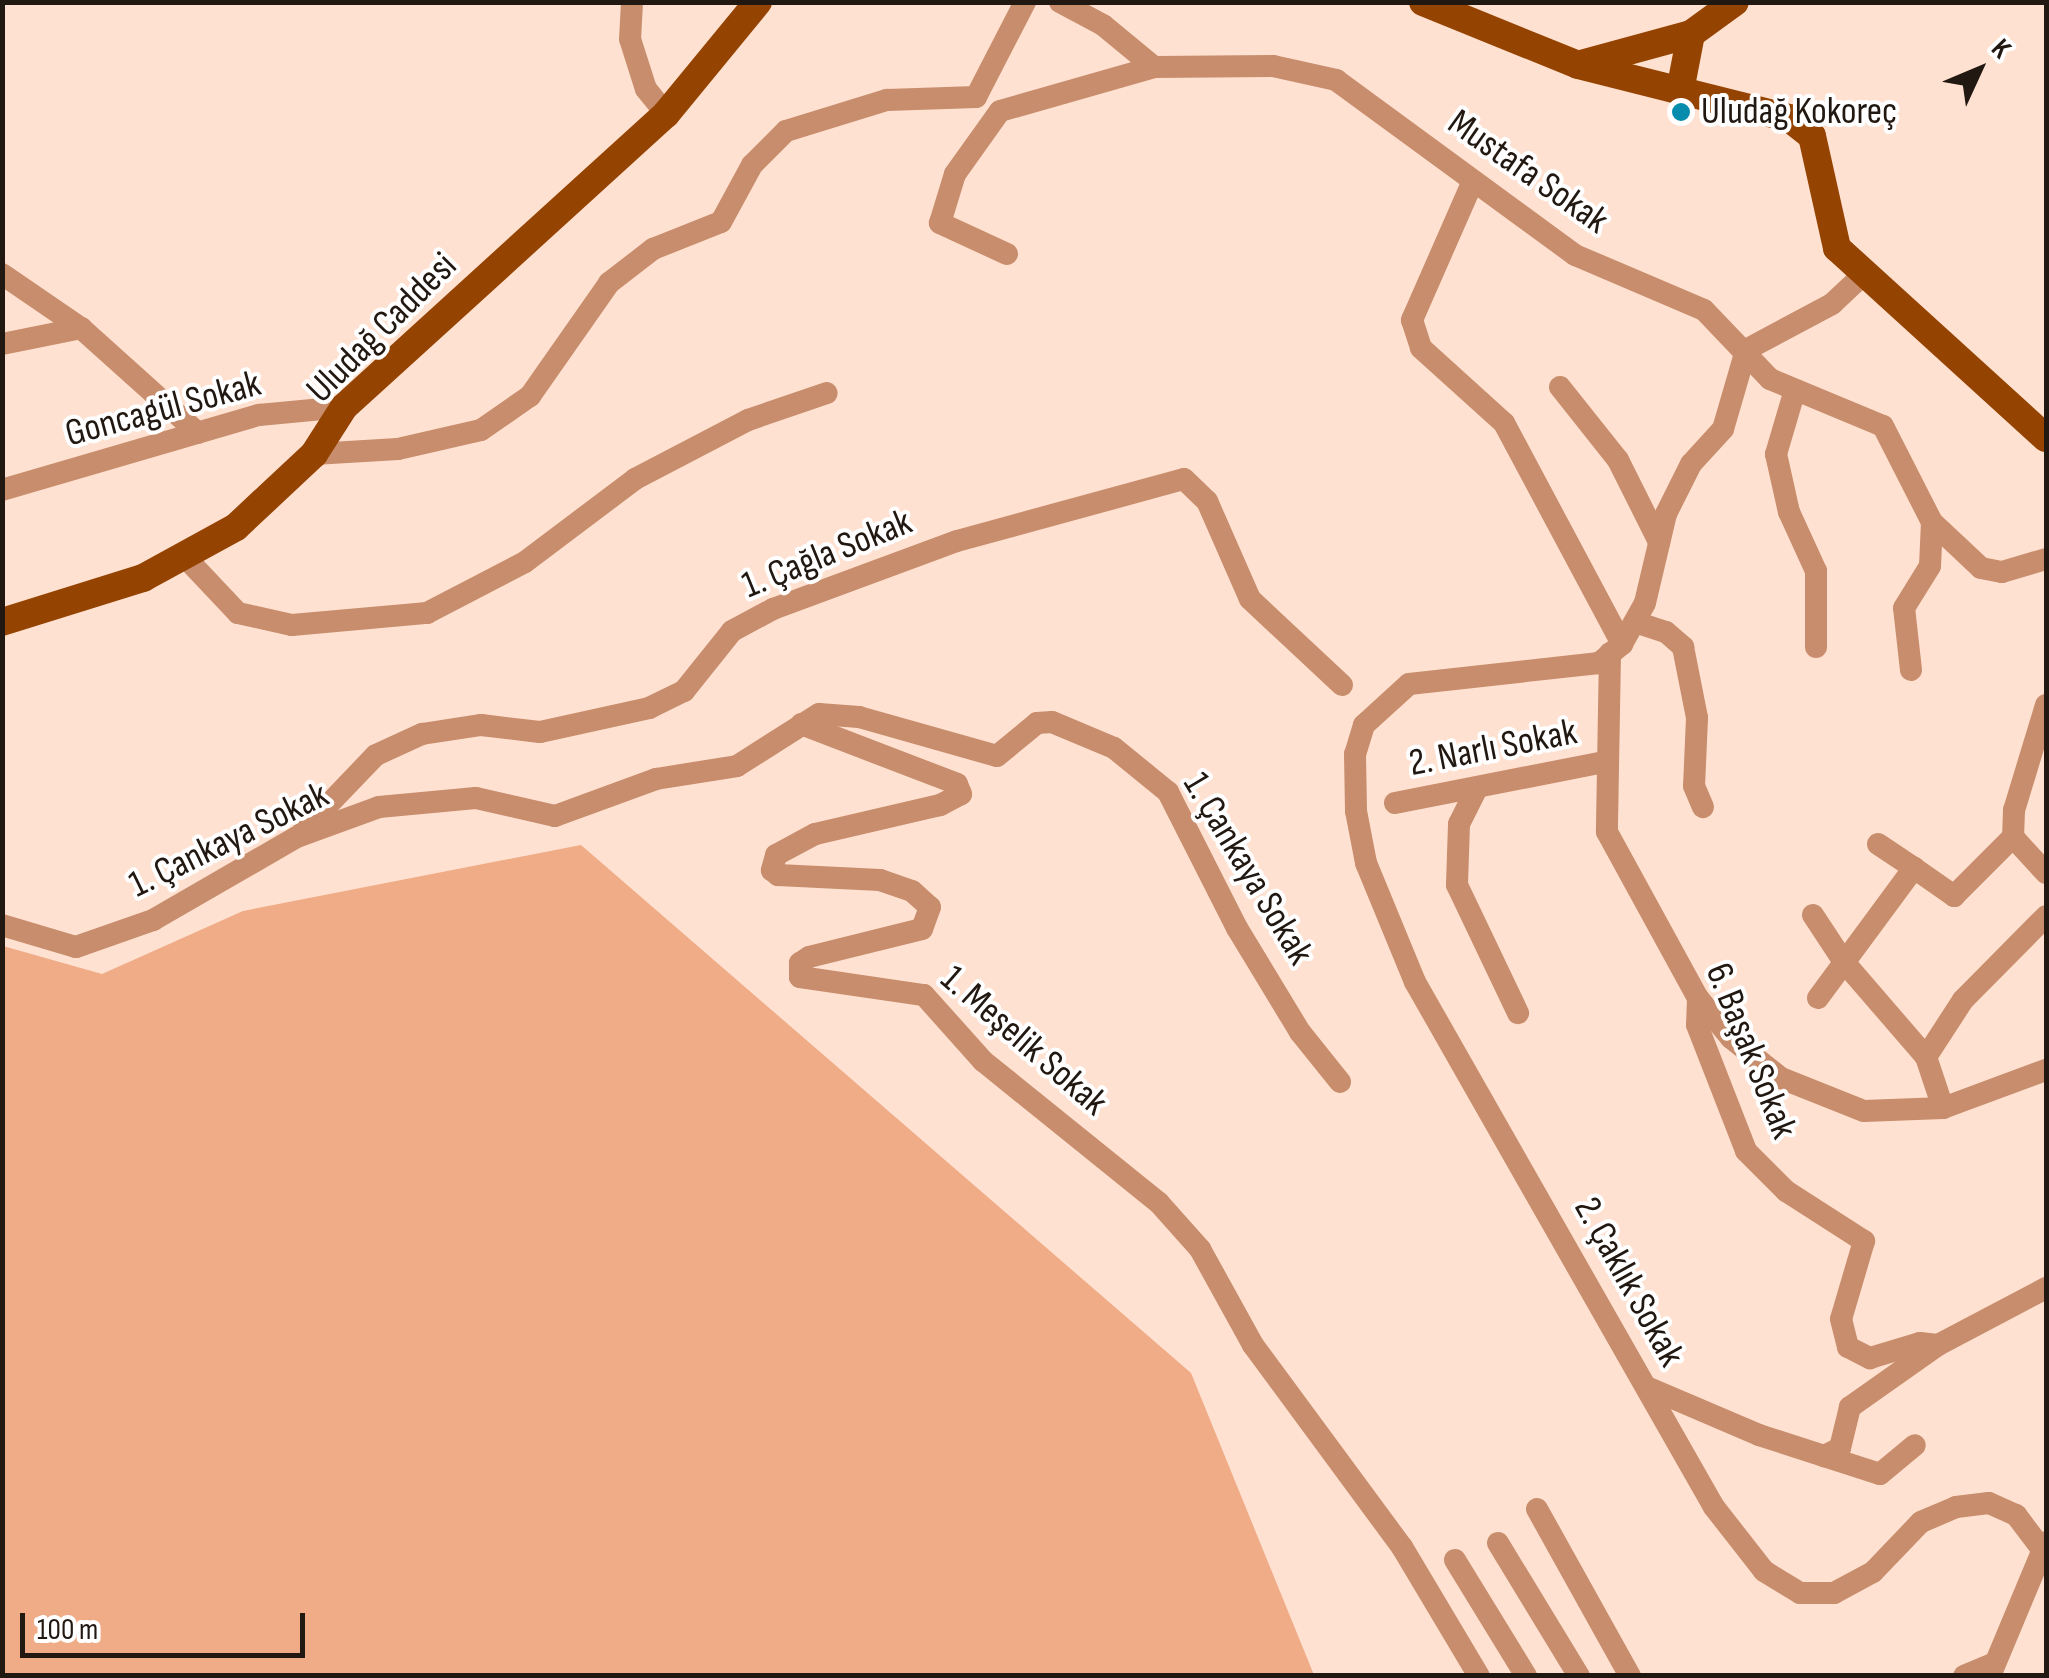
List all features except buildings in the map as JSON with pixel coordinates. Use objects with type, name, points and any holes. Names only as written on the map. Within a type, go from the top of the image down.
[{"type":"main road","name":"Uludağ Caddesi","points":[[2,622],[143,578],[236,527],[314,454],[344,407],[666,114],[758,2]]},
{"type":"main road","points":[[1422,2],[1578,65],[1788,118],[1812,136],[1837,248],[2046,438]]},
{"type":"main road","points":[[1578,65],[1692,34],[1735,2]]},
{"type":"main road","points":[[1680,91],[1692,34]]},
{"type":"street","points":[[632,2],[630,39],[646,89],[666,114]]},
{"type":"street","points":[[976,97],[1025,2]]},
{"type":"street","points":[[1060,2],[1104,25],[1154,67]]},
{"type":"street","name":"Mustafa Sokak","points":[[1000,111],[1154,67],[1272,66],[1336,80],[1575,255],[1704,310],[1770,379],[1883,426],[1932,522],[1981,568],[2002,572],[2046,559]]},
{"type":"street","points":[[314,454],[398,449],[481,430],[530,396],[609,283],[653,249],[720,222],[752,165],[786,131],[888,100],[976,97],[1000,111],[955,174],[940,223],[1008,254]]},
{"type":"street","points":[[1473,180],[1412,320],[1421,348],[1504,423],[1616,648],[1638,623],[1659,542],[1692,464],[1723,429],[1746,350],[1832,304],[1865,273]]},
{"type":"street","points":[[2,274],[81,328],[198,432]]},
{"type":"street","points":[[2,344],[81,328]]},
{"type":"street","points":[[1560,387],[1618,460],[1659,542]]},
{"type":"street","points":[[1794,392],[1776,454],[1788,512],[1816,572],[1816,647]]},
{"type":"street","points":[[185,557],[238,612],[292,626],[427,613],[525,562],[636,479],[748,420],[828,393]]},
{"type":"street","name":"Goncagül Sokak","points":[[2,490],[259,414],[344,407]]},
{"type":"street","name":"1. Çağla Sokak","points":[[297,837],[376,755],[422,734],[481,726],[540,732],[650,708],[684,691],[732,631],[773,609],[957,541],[1184,479],[1207,501],[1250,599],[1342,685]]},
{"type":"street","points":[[1911,670],[1904,608],[1930,566],[1932,522]]},
{"type":"street","points":[[1638,623],[1666,632],[1683,648],[1697,718],[1694,786],[1702,808]]},
{"type":"street","name":"2. Çaklık Sokak","points":[[1616,648],[1599,663],[1532,674],[1409,684],[1372,712],[1355,754],[1356,811],[1386,918],[1415,982],[1714,1507],[1764,1570],[1800,1593],[1834,1593],[1860,1579],[1921,1522],[1956,1506],[1990,1503],[2016,1515],[2044,1545]]},
{"type":"street","name":"6. Başak Sokak","points":[[1616,648],[1604,762],[1607,832],[1698,998],[1697,1025],[1746,1152],[1786,1191],[1864,1241],[1841,1319],[1848,1347],[1870,1358],[1920,1343],[1938,1345]]},
{"type":"street","points":[[1878,844],[1954,896],[2013,837],[2014,810],[2046,705]]},
{"type":"street","name":"1. Çankaya Sokak","points":[[2,925],[76,947],[153,920],[297,837],[379,807],[476,798],[555,816],[656,780],[736,766],[819,714],[858,717],[997,756],[1037,723],[1052,722],[1114,748],[1168,792],[1238,928],[1300,1032],[1340,1082]]},
{"type":"street","name":"1. Meşelik Sokak","points":[[801,724],[957,784],[961,794],[940,805],[814,834],[776,855],[772,870],[778,875],[880,880],[912,891],[930,907],[922,929],[809,957],[800,963],[800,977],[924,995],[983,1061],[1159,1203],[1200,1249],[1267,1366],[1402,1547],[1479,1676]]},
{"type":"street","name":"2. Narlı Sokak","points":[[1394,803],[1604,762]]},
{"type":"street","points":[[1478,788],[1459,824],[1457,886],[1518,1013]]},
{"type":"street","points":[[2013,837],[2046,874]]},
{"type":"street","points":[[1818,998],[1914,868]]},
{"type":"street","points":[[1814,914],[1844,962],[1926,1058],[1943,1108]]},
{"type":"street","points":[[1926,1058],[1963,1000],[2046,916]]},
{"type":"street","points":[[1698,998],[1731,1038],[1781,1078],[1864,1111],[1943,1108],[2046,1070]]},
{"type":"street","points":[[1824,1456],[1840,1448],[1850,1407],[1938,1345],[2046,1288]]},
{"type":"street","points":[[1649,1388],[1880,1474],[1916,1444]]},
{"type":"street","points":[[1536,1509],[1630,1676]]},
{"type":"street","points":[[1498,1544],[1579,1676]]},
{"type":"street","points":[[1964,1676],[1995,1673],[2044,1545]]},
{"type":"street","points":[[1455,1560],[1526,1676]]},
{"type":"shaded area","points":[[581,845],[1191,1373],[1314,1675],[3,1675],[3,946],[102,974],[243,911]]},
{"type":"place","name":"Uludağ Kokoreç","points":[[1681,112]]}]
